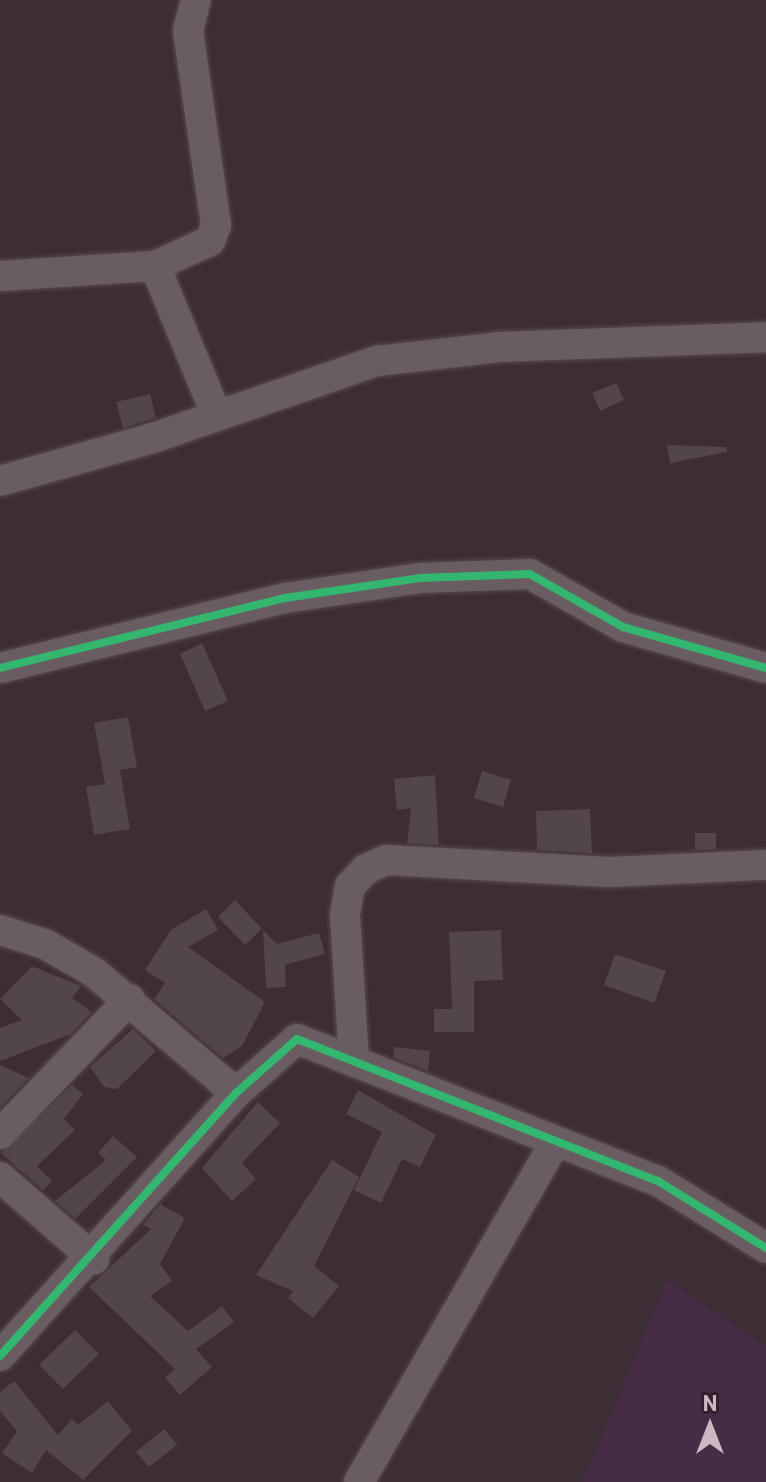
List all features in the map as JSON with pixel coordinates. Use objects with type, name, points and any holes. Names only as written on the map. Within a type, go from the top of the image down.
[{"type":"street","points":[[0,276],[155,266],[197,251],[216,225],[188,31],[196,0]]},
{"type":"street","points":[[155,266],[216,414]]},
{"type":"street","points":[[0,481],[377,361],[499,347],[766,337]]},
{"type":"street","points":[[0,668],[285,598],[420,578],[530,574],[623,627],[766,668]]},
{"type":"street","points":[[354,1062],[345,914],[350,886],[366,869],[386,860],[609,872],[766,865]]},
{"type":"street","points":[[0,930],[45,944],[130,999],[236,1093]]},
{"type":"street","points":[[0,1134],[130,999]]},
{"type":"street","points":[[0,1356],[94,1259],[236,1093],[297,1039],[658,1181],[766,1248]]},
{"type":"street","points":[[359,1482],[555,1142]]},
{"type":"street","points":[[0,1177],[94,1259]]},
{"type":"shaded area","points":[[667,1280],[766,1346],[766,1482],[583,1482]]},
{"type":"building","points":[[616,383],[624,400],[600,411],[592,393]]},
{"type":"building","points":[[150,394],[156,418],[123,428],[116,402]]},
{"type":"building","points":[[667,445],[726,447],[727,452],[670,463]]},
{"type":"building","points":[[202,643],[228,701],[205,711],[180,654]]},
{"type":"building","points":[[128,717],[137,767],[120,770],[130,829],[94,835],[86,787],[105,784],[94,723]]},
{"type":"building","points":[[482,771],[511,780],[503,807],[474,798]]},
{"type":"building","points":[[435,775],[439,845],[407,843],[411,808],[397,810],[394,779]]},
{"type":"building","points":[[590,809],[592,853],[537,850],[536,811]]},
{"type":"building","points":[[695,833],[716,833],[716,849],[695,850]]},
{"type":"building","points":[[235,900],[262,929],[245,945],[218,917]]},
{"type":"building","points":[[206,909],[218,930],[188,947],[265,1002],[242,1046],[223,1058],[154,999],[165,983],[145,970],[171,930]]},
{"type":"building","points":[[263,930],[277,944],[319,933],[325,954],[285,965],[286,987],[266,988]]},
{"type":"building","points":[[501,930],[503,980],[474,981],[474,1032],[434,1032],[434,1009],[452,1009],[449,932]]},
{"type":"building","points":[[615,954],[666,971],[654,1003],[604,985]]},
{"type":"building","points":[[32,966],[81,986],[72,998],[92,1012],[71,1034],[0,1061],[0,1028],[22,1020],[0,999]]},
{"type":"building","points":[[133,1029],[156,1051],[117,1089],[104,1087],[90,1067]]},
{"type":"building","points":[[394,1047],[430,1051],[428,1071],[393,1057]]},
{"type":"building","points":[[0,1065],[29,1078],[0,1108]]},
{"type":"building","points":[[72,1085],[83,1094],[64,1119],[75,1130],[37,1166],[52,1181],[43,1190],[1,1153]]},
{"type":"building","points":[[358,1090],[436,1135],[420,1167],[402,1159],[381,1203],[354,1190],[382,1132],[346,1114]]},
{"type":"building","points":[[258,1102],[280,1123],[242,1163],[256,1179],[232,1201],[202,1168]]},
{"type":"building","points":[[113,1136],[137,1157],[75,1219],[55,1201],[106,1160],[98,1153]]},
{"type":"building","points":[[332,1160],[359,1177],[314,1266],[339,1286],[313,1318],[288,1298],[293,1291],[256,1275]]},
{"type":"building","points":[[160,1204],[185,1218],[160,1264],[172,1281],[150,1296],[188,1331],[222,1306],[234,1322],[196,1349],[212,1367],[180,1395],[165,1378],[175,1369],[89,1287],[151,1229],[143,1225]]},
{"type":"building","points":[[75,1330],[99,1354],[63,1389],[39,1365]]},
{"type":"building","points":[[14,1381],[58,1435],[72,1419],[78,1425],[108,1401],[132,1431],[83,1480],[46,1450],[32,1473],[2,1453],[17,1431],[0,1411],[0,1392]]},
{"type":"building","points":[[164,1429],[177,1445],[149,1467],[136,1452]]},
{"type":"cycle path","points":[[0,668],[285,598],[420,578],[530,574],[623,627],[766,668]]},
{"type":"cycle path","points":[[0,1356],[236,1093],[297,1039],[658,1181],[766,1248]]}]
